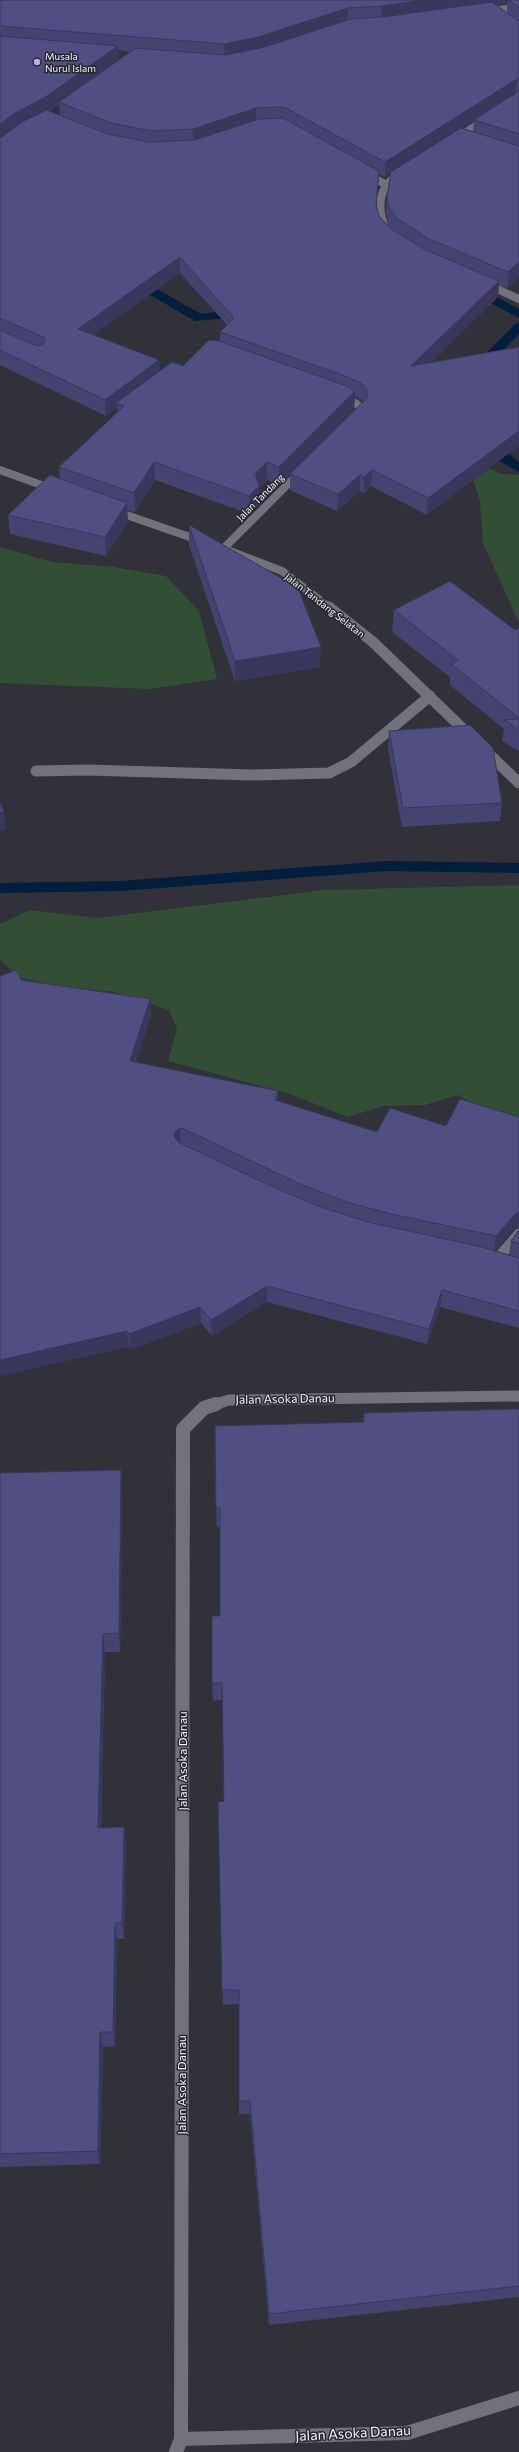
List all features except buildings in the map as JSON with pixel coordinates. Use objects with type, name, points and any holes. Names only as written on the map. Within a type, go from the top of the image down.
[{"type":"street","points":[[478,13],[519,7]]},
{"type":"street","points":[[492,11],[503,19]]},
{"type":"street","points":[[446,145],[463,138],[497,111]]},
{"type":"street","points":[[354,168],[385,184]]},
{"type":"street","points":[[394,238],[387,234],[382,223],[381,197],[385,184],[397,176]]},
{"type":"street","points":[[478,281],[519,299]]},
{"type":"street","points":[[331,392],[357,404],[362,410],[345,427]]},
{"type":"street","name":"Jalan Tandang","points":[[223,549],[306,466]]},
{"type":"street","points":[[0,470],[68,495]]},
{"type":"street","name":"Jalan Tandang Selatan","points":[[105,508],[282,571],[373,642],[519,783]]},
{"type":"street","points":[[36,771],[88,770],[251,775],[329,773],[351,762],[430,696]]},
{"type":"street","points":[[498,1258],[519,1234]]},
{"type":"street","points":[[483,1256],[498,1258],[512,1264]]},
{"type":"street","name":"Jalan Asoka Danau","points":[[519,1396],[229,1400],[204,1408],[183,1429],[179,2446],[407,2433],[519,2398]]},
{"type":"green space","points":[[466,457],[502,474],[519,475],[519,623],[483,543],[480,501]]},
{"type":"green space","points":[[0,547],[52,562],[114,567],[166,576],[199,611],[217,679],[149,689],[0,683]]},
{"type":"green space","points":[[519,885],[519,1122],[496,1115],[457,1095],[425,1105],[383,1106],[348,1117],[290,1094],[168,1061],[177,1029],[169,1010],[114,992],[60,986],[17,977],[0,959],[0,924],[30,910],[97,918],[324,890]]},
{"type":"waterway","points":[[134,280],[199,318],[241,313]]},
{"type":"waterway","points":[[474,289],[519,314]]},
{"type":"waterway","points":[[477,370],[519,327]]},
{"type":"waterway","points":[[488,441],[501,456],[519,468]]},
{"type":"waterway","points":[[0,888],[121,886],[387,866],[519,868]]},
{"type":"place","name":"Musala Nurul Islam","points":[[37,62]]}]
